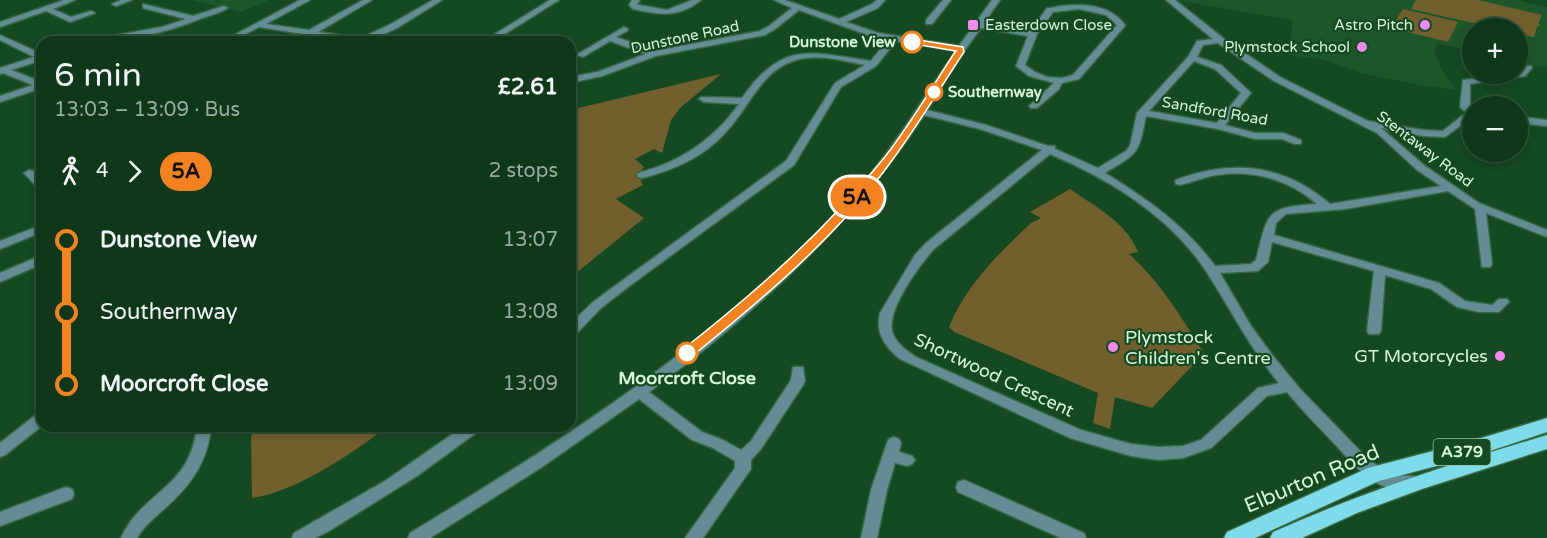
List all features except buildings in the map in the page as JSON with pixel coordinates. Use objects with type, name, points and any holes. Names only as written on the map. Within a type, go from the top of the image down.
[{"type":"main road","name":"Elburton Road","points":[[1234,538],[1375,474],[1475,448],[1547,425]]},
{"type":"main road","name":"A379","points":[[1280,538],[1350,507],[1419,482],[1547,442]]},
{"type":"street","points":[[1,23],[71,0]]},
{"type":"street","points":[[116,4],[128,0]]},
{"type":"street","points":[[237,36],[306,0]]},
{"type":"street","points":[[310,33],[368,0]]},
{"type":"street","points":[[372,36],[438,0]]},
{"type":"street","points":[[496,36],[555,0]]},
{"type":"street","points":[[636,0],[633,5],[636,8],[664,14],[678,12],[697,0]]},
{"type":"street","points":[[839,22],[875,6],[881,0]]},
{"type":"street","points":[[929,22],[947,0]]},
{"type":"street","points":[[416,538],[521,472],[638,391],[736,314],[812,245],[867,185],[921,111],[960,49],[996,0]]},
{"type":"street","name":"Stentaway Road","points":[[1170,0],[1220,40],[1277,79],[1367,123],[1389,137],[1421,168],[1449,188],[1480,207],[1547,234]]},
{"type":"street","points":[[783,1],[893,39],[960,49]]},
{"type":"street","points":[[1071,7],[1101,11],[1116,17],[1121,25],[1076,77],[1059,81],[1036,76],[1020,66],[1033,34],[1045,14],[1059,8],[1071,7]]},
{"type":"street","points":[[46,8],[66,22],[92,13]]},
{"type":"street","points":[[128,36],[147,33],[224,8]]},
{"type":"street","name":"Dunstone Road","points":[[576,79],[599,74],[654,54],[770,31],[783,16],[799,8]]},
{"type":"street","points":[[150,9],[195,19]]},
{"type":"street","points":[[259,25],[329,36]]},
{"type":"street","points":[[979,25],[1033,34]]},
{"type":"street","points":[[580,55],[624,29]]},
{"type":"street","points":[[0,37],[36,55]]},
{"type":"street","points":[[611,38],[654,54]]},
{"type":"street","points":[[576,326],[597,305],[624,284],[790,163],[838,85],[873,64],[893,39]]},
{"type":"street","points":[[1099,172],[1130,153],[1135,146],[1142,113],[1192,58],[1200,43],[1220,40]]},
{"type":"street","points":[[642,175],[669,167],[696,152],[723,130],[759,80],[794,57],[818,56],[873,64]]},
{"type":"street","points":[[1192,58],[1213,64],[1246,93],[1219,126]]},
{"type":"street","points":[[2,71],[36,59]]},
{"type":"street","points":[[2,71],[36,83]]},
{"type":"street","points":[[1034,106],[1056,87],[1059,81]]},
{"type":"street","points":[[0,99],[36,87]]},
{"type":"street","points":[[704,99],[743,101]]},
{"type":"street","points":[[921,111],[989,127],[1051,148],[1099,172],[1154,210],[1178,232],[1211,270],[1259,348],[1290,386],[1375,474],[1392,482],[1419,482]]},
{"type":"street","name":"Sandford Road","points":[[1142,113],[1219,126],[1255,136],[1279,133],[1298,142]]},
{"type":"street","points":[[1367,123],[1375,122],[1423,133],[1445,134],[1462,120]]},
{"type":"street","points":[[1528,121],[1547,123]]},
{"type":"street","name":"Shortwood Crescent","points":[[1051,148],[930,246],[886,313],[884,321],[889,342],[911,360],[1074,435],[1117,447],[1161,454],[1196,450],[1206,444],[1263,392],[1290,386]]},
{"type":"street","points":[[1180,182],[1214,170],[1256,173],[1297,183],[1327,207]]},
{"type":"street","points":[[1211,270],[1254,268],[1262,262],[1271,222],[1282,212],[1294,209],[1354,205],[1449,188]]},
{"type":"street","points":[[1480,207],[1486,264]]},
{"type":"street","points":[[0,245],[36,230]]},
{"type":"street","points":[[1267,237],[1435,286],[1461,304],[1479,309],[1495,309],[1503,302]]},
{"type":"street","points":[[0,278],[36,262]]},
{"type":"street","points":[[1374,331],[1380,269]]},
{"type":"street","points":[[693,538],[743,469],[743,458],[756,445],[798,381],[798,371]]},
{"type":"street","points":[[638,391],[697,436],[743,458]]},
{"type":"street","points":[[0,451],[36,423]]},
{"type":"street","points":[[129,538],[142,518],[172,493],[188,474],[196,462],[203,432]]},
{"type":"street","points":[[300,538],[396,482],[448,448],[468,432]]},
{"type":"street","points":[[869,538],[879,490],[892,449],[907,460]]},
{"type":"street","points":[[964,488],[1078,538]]},
{"type":"street","points":[[0,519],[66,494]]},
{"type":"shaded area","points":[[192,0],[269,0],[241,12]]},
{"type":"shaded area","name":"Plymstock School","points":[[1175,0],[1517,0],[1547,7],[1547,66],[1541,68],[1528,65],[1528,18],[1462,18],[1462,49],[1436,43],[1435,52],[1440,67],[1456,90],[1360,73],[1324,60],[1288,55],[1293,20]]},
{"type":"shaded area","points":[[1416,0],[1478,0],[1542,15],[1538,24],[1541,25],[1537,27],[1534,37],[1528,36],[1528,18],[1462,18],[1462,20],[1411,9]]},
{"type":"shaded area","name":"Astro Pitch","points":[[1403,9],[1458,22],[1448,42],[1391,28]]},
{"type":"shaded area","points":[[721,74],[680,108],[671,120],[662,153],[654,149],[635,159],[644,167],[640,176],[643,185],[616,199],[644,218],[576,273],[576,109]]},
{"type":"shaded area","points":[[1070,189],[1100,209],[1126,232],[1138,252],[1129,254],[1160,287],[1202,350],[1191,367],[1152,408],[1115,397],[1110,429],[1093,423],[1098,393],[954,332],[949,327],[964,298],[984,270],[1031,223],[1041,218],[1030,212]]},
{"type":"shaded area","points":[[253,432],[380,432],[305,480],[252,498],[251,437]]},
{"type":"bus line","name":"5A","points":[[687,353],[736,314],[812,245],[889,159],[960,52],[960,49],[912,42]]},
{"type":"place","name":"Easterdown Close","points":[[973,25]]},
{"type":"place","name":"Astro Pitch","points":[[1425,25]]},
{"type":"place","name":"Dunstone View","points":[[912,42]]},
{"type":"place","name":"Plymstock School","points":[[1362,47]]},
{"type":"place","name":"Southernway","points":[[934,92]]},
{"type":"place","name":"Plymstock Children's Centre","points":[[1113,347]]},
{"type":"place","name":"Moorcroft Close","points":[[687,353]]},
{"type":"place","name":"GT Motorcycles","points":[[1500,356]]}]
